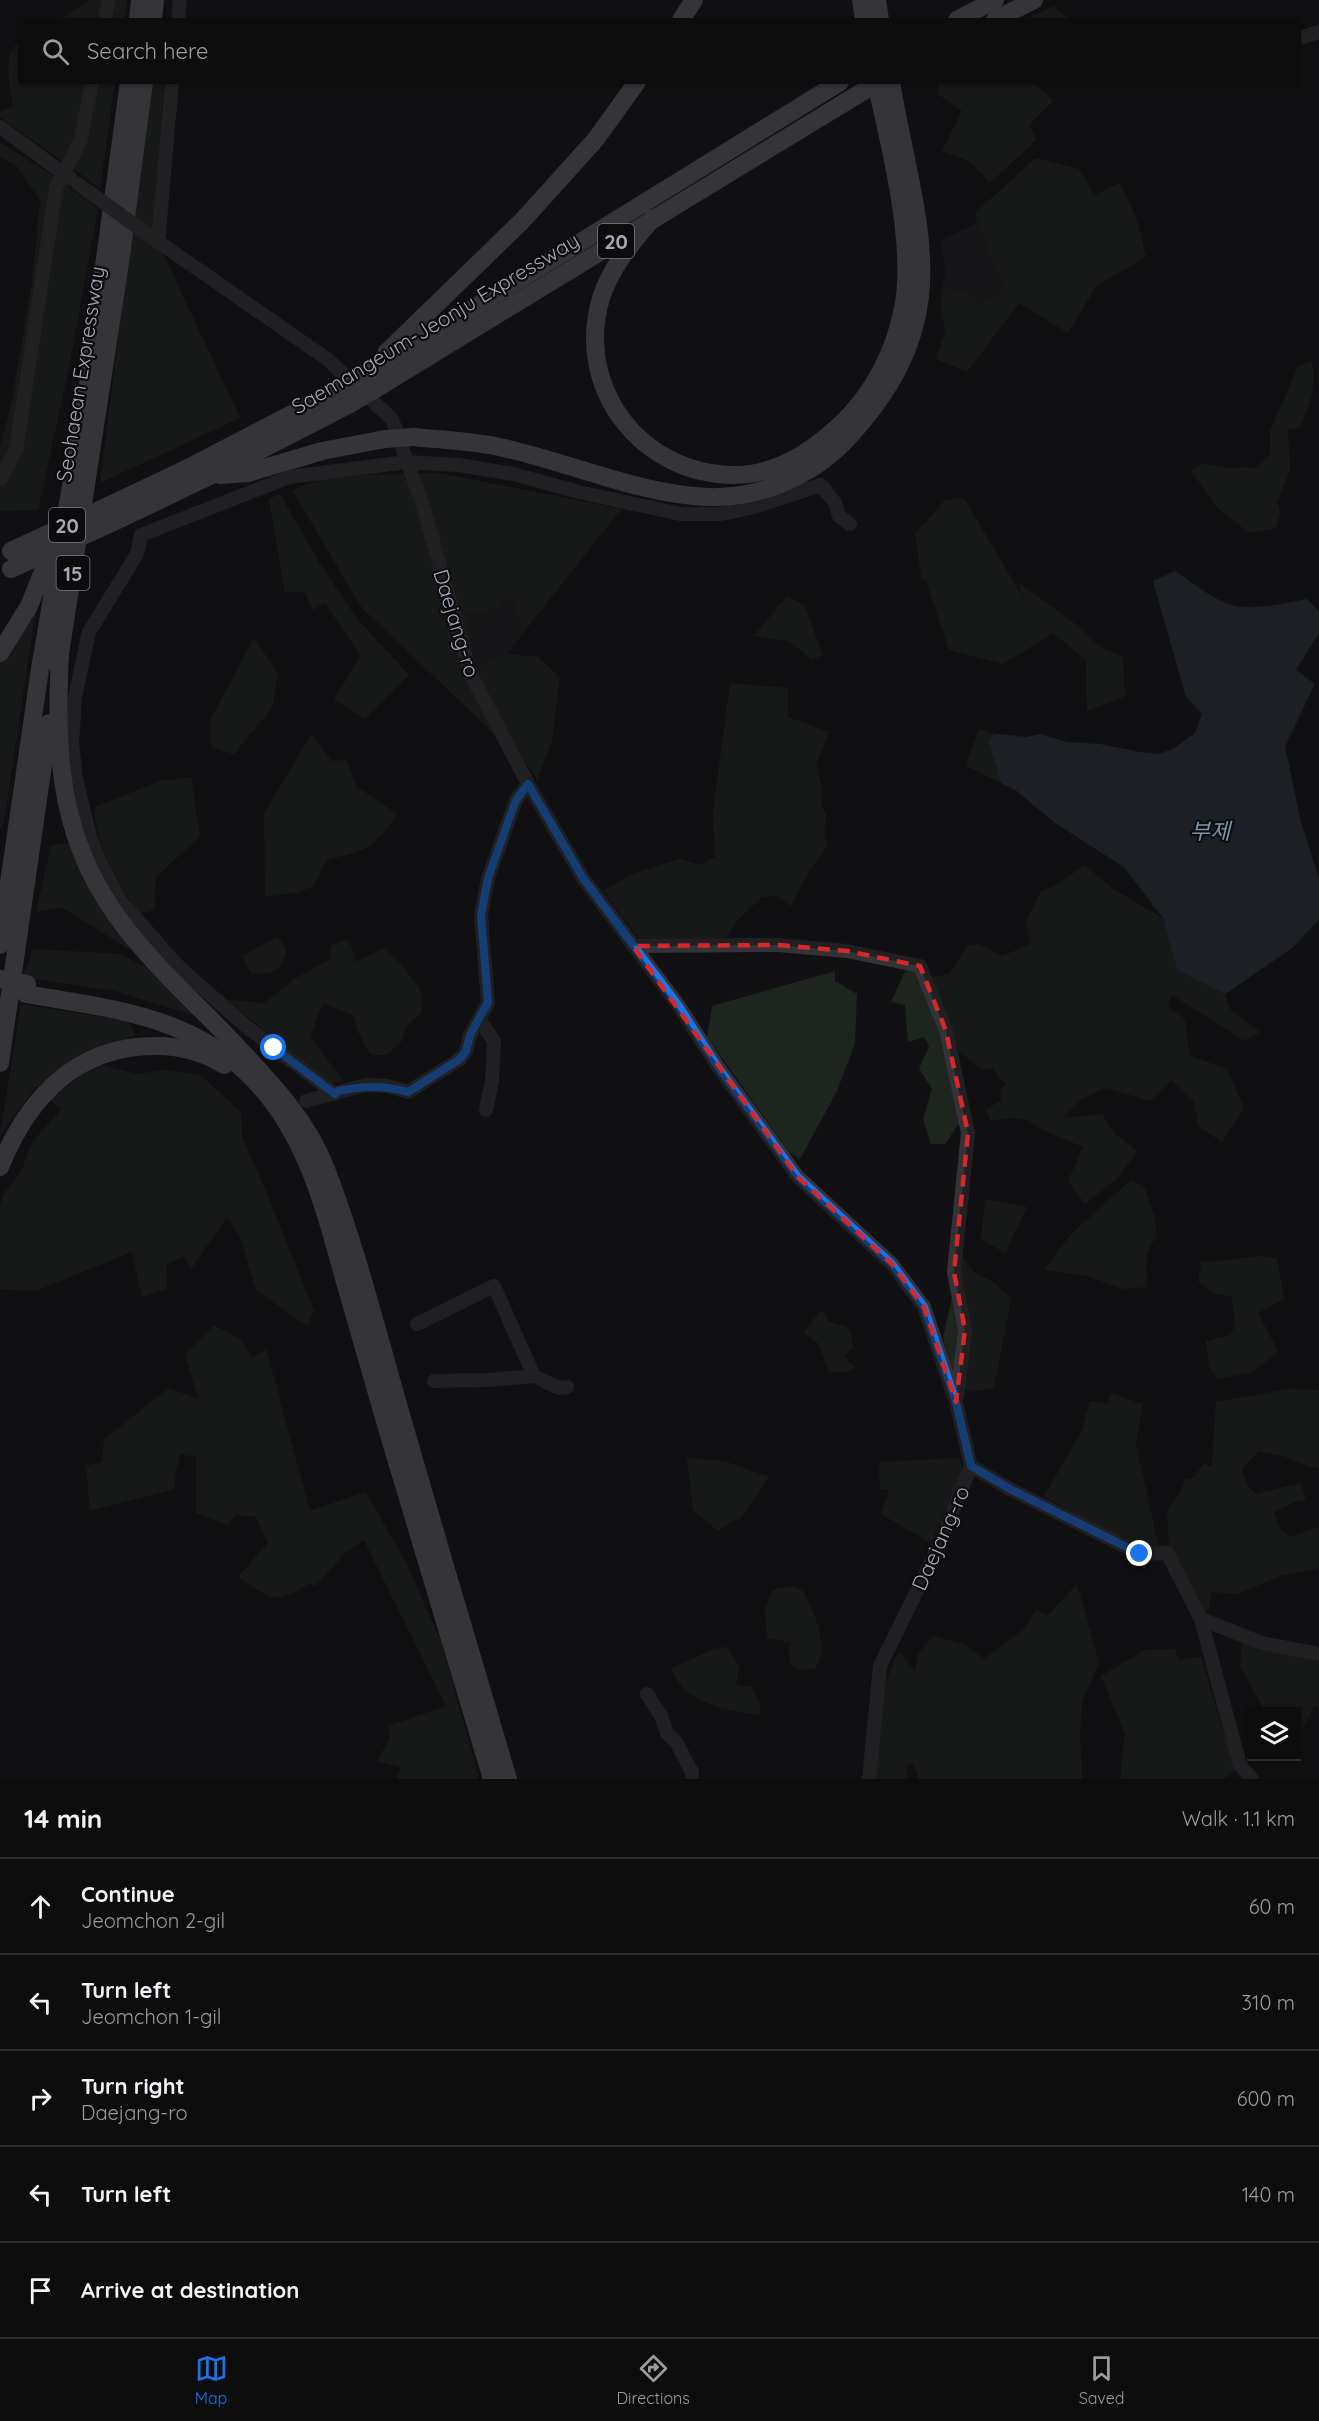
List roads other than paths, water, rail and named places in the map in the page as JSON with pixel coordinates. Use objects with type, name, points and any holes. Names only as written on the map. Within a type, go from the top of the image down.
[{"type":"highway","points":[[138,18],[140,0]]},
{"type":"highway","points":[[153,18],[155,0]]},
{"type":"highway","points":[[682,18],[694,0]]},
{"type":"highway","points":[[861,0],[864,18]]},
{"type":"highway","points":[[877,0],[880,18]]},
{"type":"highway","points":[[961,18],[995,0]]},
{"type":"highway","points":[[999,18],[1034,0]]},
{"type":"highway","name":"Seohaean Expressway","points":[[0,945],[39,680],[87,392],[129,84]]},
{"type":"highway","name":"Seohaean Expressway","points":[[0,1063],[120,263],[144,84]]},
{"type":"highway","points":[[362,377],[522,221],[596,139],[636,84]]},
{"type":"highway","name":"Saemangeum-Jeonju Expressway","points":[[5,562],[362,377],[837,84]]},
{"type":"highway","name":"Saemangeum-Jeonju Expressway","points":[[5,562],[122,518],[350,404],[874,84]]},
{"type":"highway","points":[[653,218],[617,264],[601,298],[596,333],[597,364],[605,391],[618,415],[633,434],[652,450],[676,464],[701,471],[737,475],[767,469],[798,458],[826,438],[850,416],[873,386],[894,342],[904,302],[906,249],[903,224],[877,84]]},
{"type":"highway","points":[[212,475],[248,473],[322,452],[414,437],[503,447],[631,484],[708,497],[739,495],[799,477],[820,464],[866,418],[891,383],[904,360],[913,335],[920,304],[921,244],[891,84]]},
{"type":"highway","points":[[0,653],[18,626],[41,581],[69,497]]},
{"type":"highway","points":[[60,654],[57,711],[59,756],[68,810],[80,851],[127,930],[265,1076],[300,1118],[313,1139],[326,1169],[359,1268],[508,1779]]},
{"type":"highway","points":[[0,979],[26,989],[156,1019],[181,1029],[202,1040],[246,1073],[268,1095],[285,1121],[310,1166],[331,1227],[386,1424],[492,1779]]},
{"type":"highway","points":[[0,989],[26,989],[125,1003],[174,1017],[211,1036],[265,1076]]},
{"type":"highway","points":[[0,1167],[17,1131],[50,1087],[70,1071],[91,1059],[117,1050],[140,1046],[183,1049],[219,1062],[248,1084],[285,1121]]},
{"type":"street","points":[[105,18],[109,0]]},
{"type":"street","points":[[178,18],[180,0]]},
{"type":"street","points":[[1301,37],[1319,32]]},
{"type":"street","points":[[0,480],[16,450],[56,188],[80,142],[92,84]]},
{"type":"street","points":[[159,243],[172,84]]},
{"type":"street","name":"Daejang-ro","points":[[0,127],[159,243],[327,359],[392,419],[423,506],[471,675],[528,784],[583,878],[679,1006],[718,1067],[798,1177],[892,1264],[924,1307],[956,1402],[971,1466],[939,1546],[880,1666],[868,1779]]},
{"type":"street","points":[[335,1094],[248,1028],[179,967],[122,903],[100,862],[90,837],[74,767],[72,743],[75,697],[89,632],[137,554],[141,535],[288,477],[407,462],[458,465],[513,474],[579,492],[680,514],[721,514],[743,510],[821,485],[836,503],[839,516],[850,524]]},
{"type":"street","points":[[306,1101],[364,1085],[387,1086],[408,1092],[460,1059],[466,1051],[470,1035],[488,1002],[481,915],[488,878],[516,800],[528,784]]},
{"type":"street","points":[[633,946],[778,945],[847,951],[920,966],[946,1031],[968,1133],[954,1272],[966,1330],[956,1402]]},
{"type":"street","points":[[479,1019],[494,1041],[492,1081],[486,1110]]},
{"type":"street","points":[[417,1324],[494,1286],[534,1376]]},
{"type":"street","points":[[434,1381],[534,1376],[559,1388],[567,1387]]},
{"type":"street","points":[[971,1466],[1010,1489],[1140,1554],[1167,1552],[1201,1619],[1240,1765],[1252,1779]]},
{"type":"street","points":[[1201,1619],[1262,1643],[1319,1654]]},
{"type":"street","points":[[647,1694],[692,1772],[692,1779]]},
{"type":"water","name":"부제","points":[[1175,571],[1210,595],[1232,605],[1259,607],[1307,599],[1319,612],[1319,633],[1296,670],[1315,684],[1285,746],[1300,818],[1319,879],[1319,920],[1291,949],[1225,994],[1177,970],[1163,918],[1124,867],[1055,823],[1017,791],[1001,783],[988,740],[997,734],[1027,737],[1040,734],[1067,742],[1100,744],[1160,754],[1176,747],[1195,733],[1202,714],[1186,697],[1153,581]]}]
